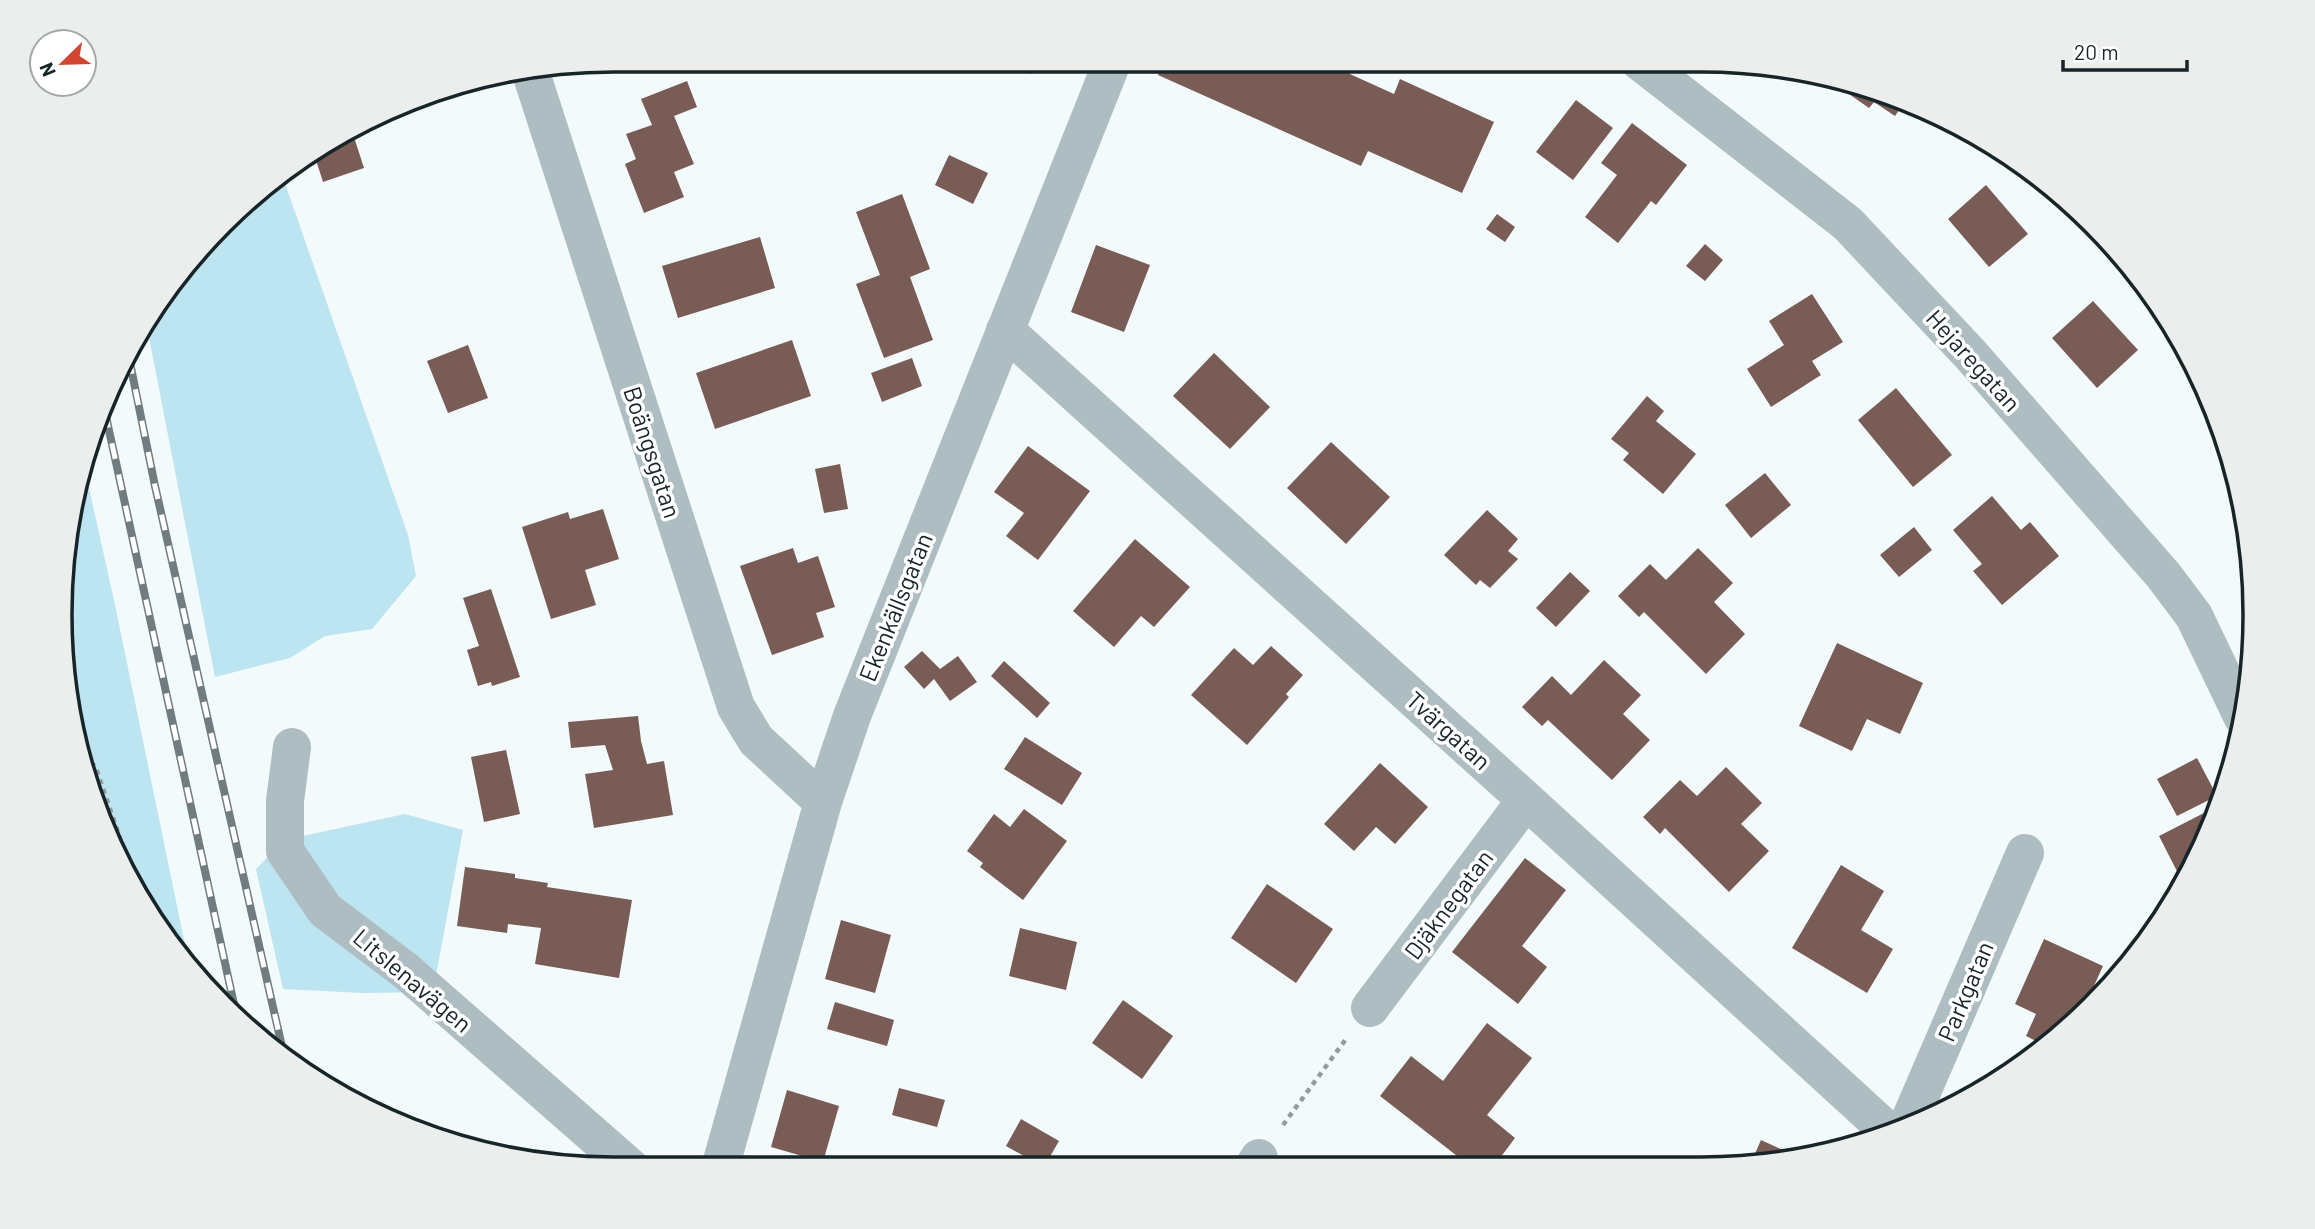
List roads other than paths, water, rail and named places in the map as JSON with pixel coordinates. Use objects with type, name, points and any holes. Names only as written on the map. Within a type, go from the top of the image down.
[{"type":"street","name":"Ekenkällsgatan","points":[[723,1157],[823,802],[852,716],[1108,72]]},
{"type":"street","name":"Hejaregatan","points":[[1653,72],[1848,224],[1961,344],[2164,576],[2194,616],[2236,703]]},
{"type":"street","name":"Boängsgatan","points":[[533,78],[736,707],[756,740],[823,802]]},
{"type":"street","name":"Tvärgatan","points":[[1005,330],[1882,1126]]},
{"type":"street","name":"Litslenavägen","points":[[292,747],[285,801],[285,851],[325,909],[406,971],[618,1157]]},
{"type":"street","name":"Djäknegatan","points":[[1370,1007],[1526,800]]},
{"type":"street","name":"Parkgatan","points":[[1912,1114],[2025,853]]},
{"type":"railway","points":[[131,368],[155,486],[281,1043]]},
{"type":"railway","points":[[107,423],[233,1000]]}]
